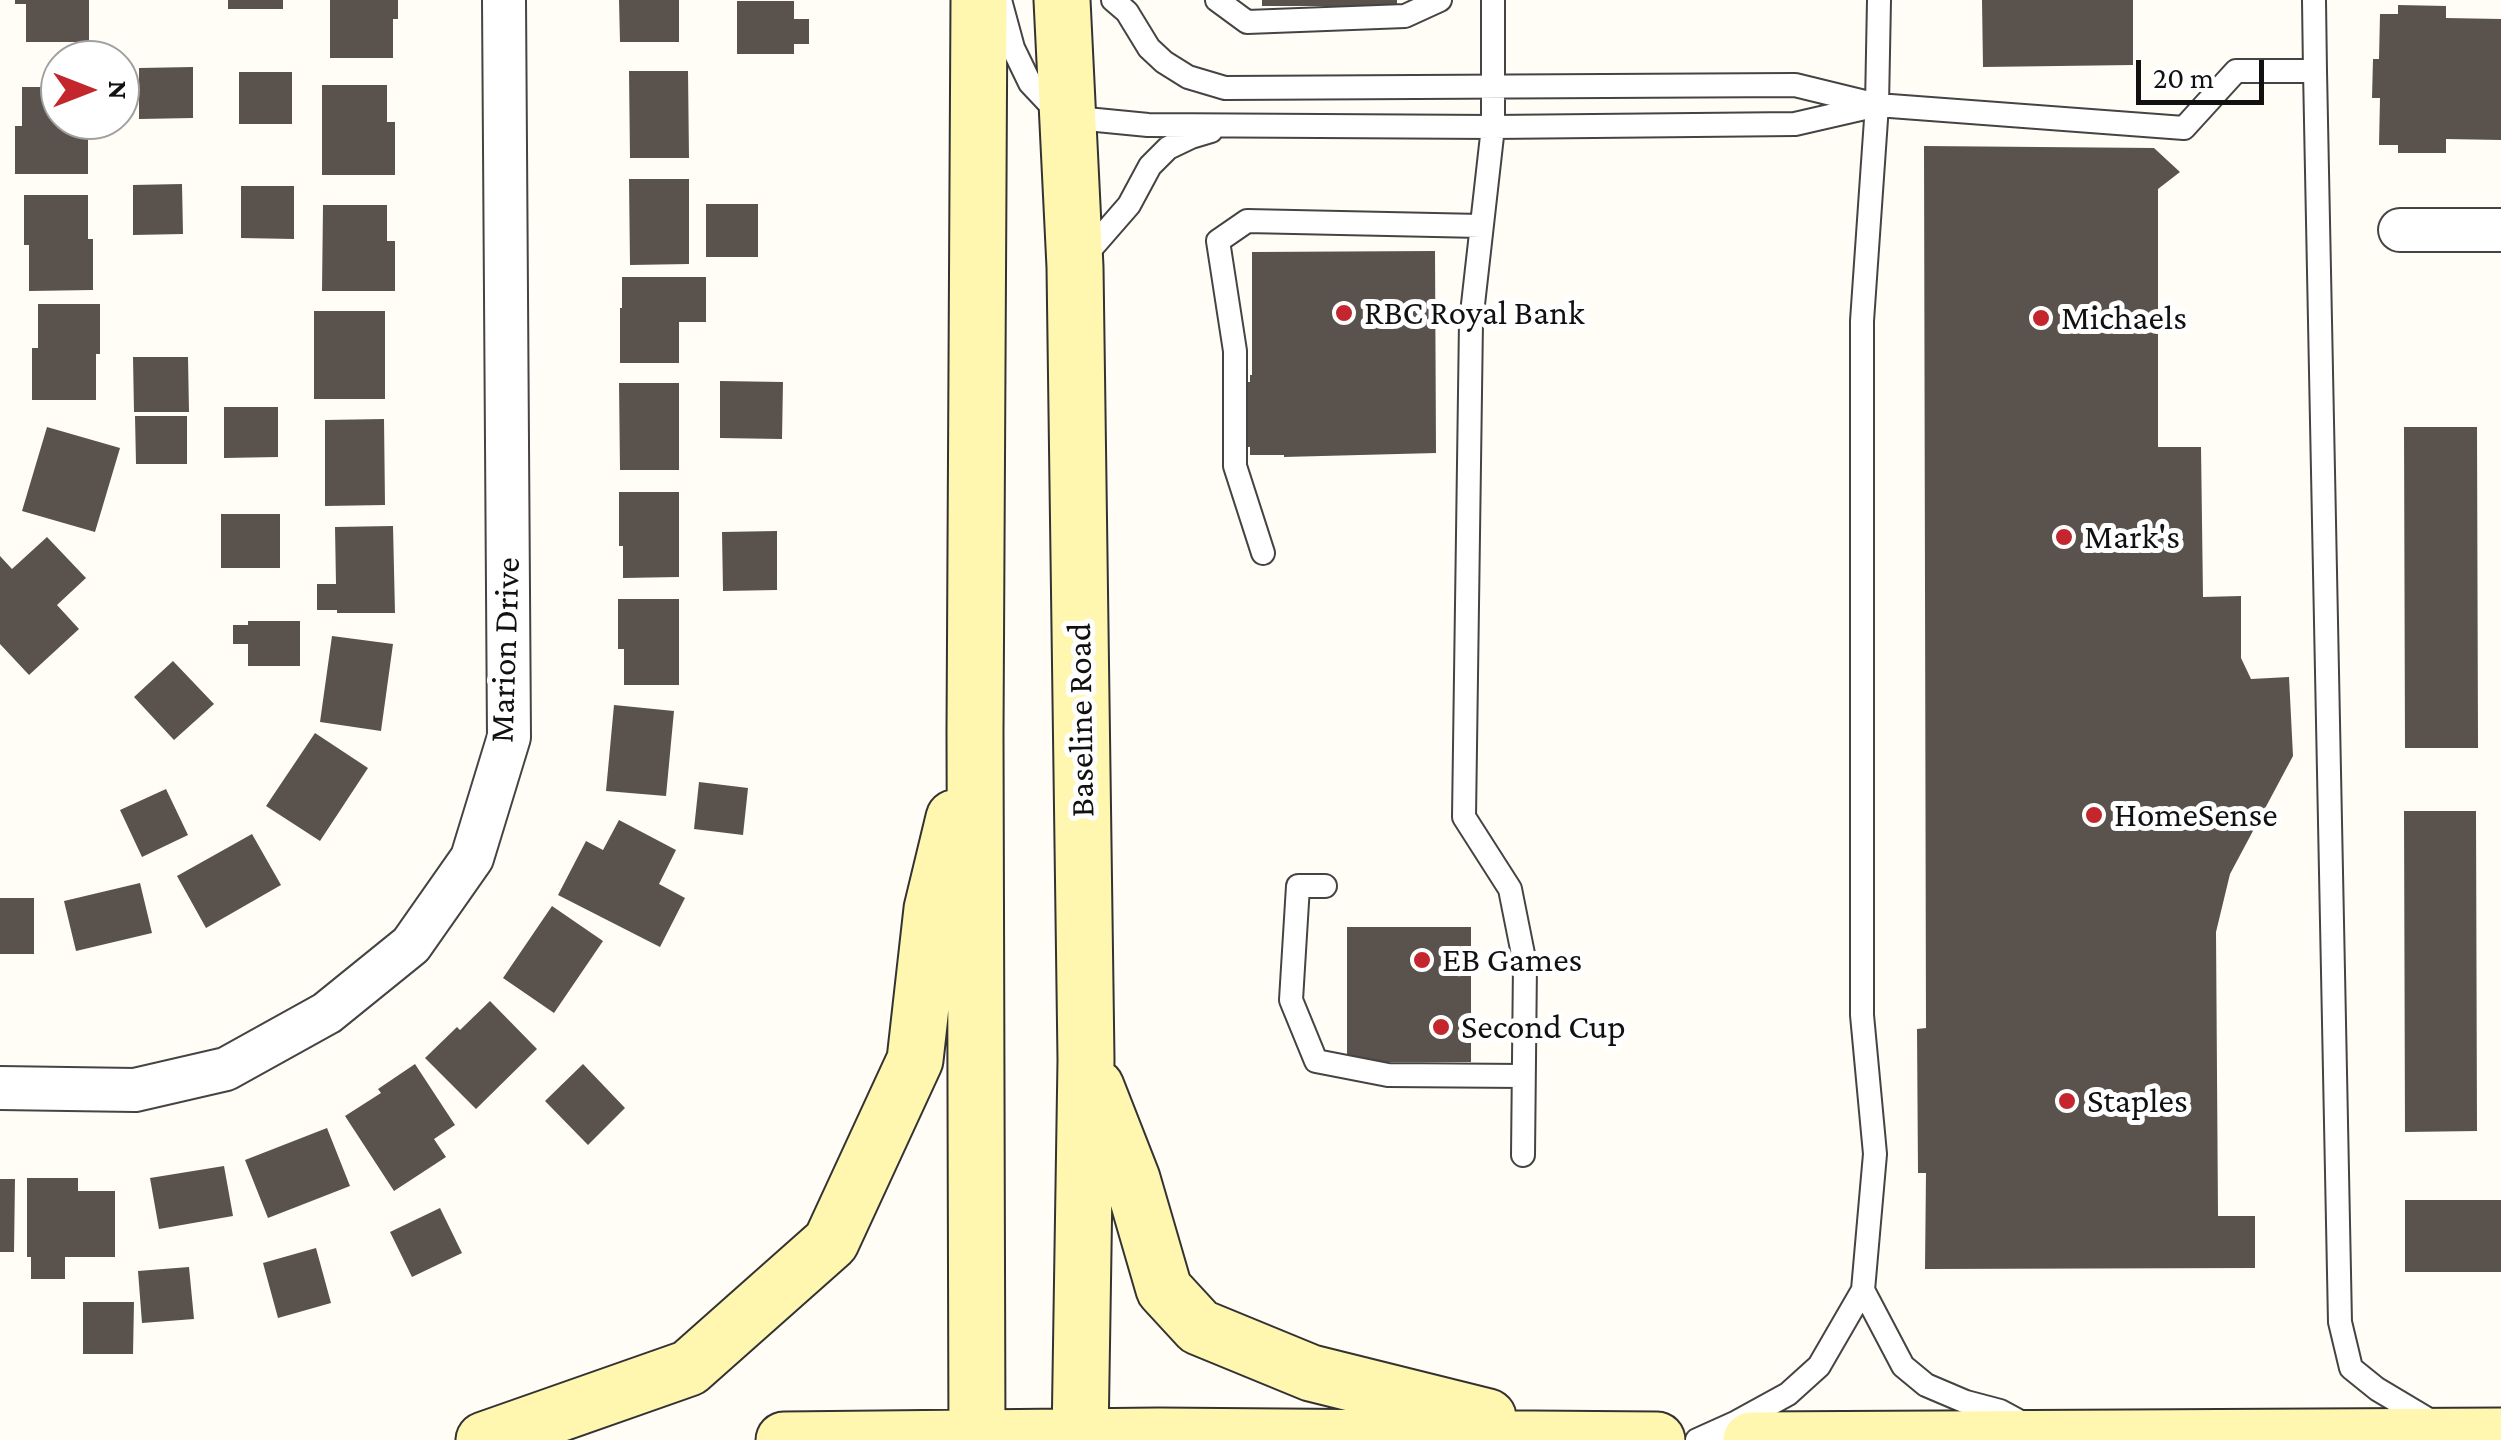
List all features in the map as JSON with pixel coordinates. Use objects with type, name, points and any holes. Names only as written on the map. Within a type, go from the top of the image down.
[{"type":"main road","points":[[977,1440],[978,0]]},
{"type":"main road","name":"Baseline Road","points":[[1062,0],[1075,266],[1086,1060],[1080,1439]]},
{"type":"main road","points":[[484,1440],[688,1368],[832,1242],[916,1060],[932,910],[975,732]]},
{"type":"main road","points":[[1086,1060],[1132,1179],[1164,1289],[1199,1328],[1311,1373],[1573,1439]]},
{"type":"main road","points":[[784,1440],[1178,1436],[1657,1440]]},
{"type":"main road","points":[[1751,1440],[2470,1437]]},
{"type":"street","name":"Marion Drive","points":[[0,1088],[135,1090],[226,1069],[327,1013],[410,944],[472,858],[510,737],[504,0]]},
{"type":"street","points":[[2400,230],[2501,230]]},
{"type":"lane","points":[[1000,0],[1013,48],[1030,83],[1066,117],[1148,126],[1795,124],[1878,105]]},
{"type":"lane","points":[[1113,0],[1126,12],[1148,48],[1164,62],[1188,77],[1225,88],[1795,85],[1878,105],[2184,128],[2236,71],[2316,71]]},
{"type":"lane","points":[[1217,0],[1247,22],[1405,16],[1440,0]]},
{"type":"lane","points":[[1493,0],[1493,127],[1471,322],[1464,817],[1510,889],[1525,964],[1522,1155]]},
{"type":"lane","points":[[1697,1440],[1788,1394],[1819,1366],[1863,1290],[1875,1154],[1862,1015],[1862,321],[1878,105],[1879,0]]},
{"type":"lane","points":[[2314,0],[2340,1322],[2351,1368],[2417,1415],[2470,1437]]},
{"type":"lane","points":[[1075,266],[1129,205],[1150,166],[1168,148],[1190,137],[1234,125]]},
{"type":"lane","points":[[1263,553],[1235,466],[1235,351],[1218,241],[1248,221],[1481,226]]},
{"type":"lane","points":[[1325,886],[1298,886],[1291,1000],[1316,1062],[1388,1075],[1522,1076]]},
{"type":"lane","points":[[1863,1290],[1903,1366],[1926,1385],[2000,1411],[2050,1437]]},
{"type":"building","points":[[15,0],[89,0],[89,40],[26,42],[26,4],[15,4]]},
{"type":"building","points":[[228,0],[283,0],[283,9],[228,9]]},
{"type":"building","points":[[330,0],[398,0],[398,19],[393,19],[393,58],[330,58]]},
{"type":"building","points":[[619,0],[679,0],[679,42],[620,42]]},
{"type":"building","points":[[1262,0],[1397,0],[1397,6],[1262,6]]},
{"type":"building","points":[[1982,0],[2133,0],[2133,65],[1983,67]]},
{"type":"building","points":[[737,1],[794,1],[794,19],[809,19],[809,44],[794,44],[794,54],[737,54]]},
{"type":"building","points":[[2398,5],[2446,6],[2446,18],[2501,19],[2501,140],[2446,139],[2446,153],[2398,153],[2398,145],[2379,145],[2380,98],[2372,98],[2373,59],[2379,59],[2380,14],[2398,14]]},
{"type":"building","points":[[193,67],[193,118],[140,119],[140,68]]},
{"type":"building","points":[[629,71],[688,71],[689,158],[630,158]]},
{"type":"building","points":[[239,72],[292,72],[292,124],[239,124]]},
{"type":"building","points":[[322,85],[387,85],[387,122],[395,122],[395,175],[322,175]]},
{"type":"building","points":[[22,87],[40,87],[40,140],[88,140],[88,174],[15,174],[15,126],[22,126]]},
{"type":"building","points":[[1924,146],[2154,148],[2180,172],[2158,189],[2158,447],[2201,447],[2203,597],[2241,596],[2241,658],[2251,679],[2289,677],[2293,756],[2230,874],[2216,932],[2218,1216],[2255,1216],[2255,1268],[1925,1269],[1926,1173],[1918,1173],[1917,1029],[1926,1028]]},
{"type":"building","points":[[629,179],[689,179],[689,264],[630,265]]},
{"type":"building","points":[[182,184],[183,234],[133,235],[133,185]]},
{"type":"building","points":[[241,186],[294,186],[294,239],[241,238]]},
{"type":"building","points":[[24,195],[88,195],[93,290],[29,291]]},
{"type":"building","points":[[706,204],[758,204],[758,257],[706,257]]},
{"type":"building","points":[[323,205],[387,205],[387,241],[395,241],[395,291],[322,291]]},
{"type":"building","name":"RBC Royal Bank","points":[[1435,251],[1436,453],[1284,457],[1250,455],[1250,447],[1237,447],[1236,382],[1250,382],[1252,375],[1252,252]]},
{"type":"building","points":[[622,277],[706,277],[706,322],[679,322],[679,363],[620,363]]},
{"type":"building","points":[[38,304],[100,304],[96,400],[32,400],[32,348],[38,348]]},
{"type":"building","points":[[314,311],[385,311],[385,399],[314,399]]},
{"type":"building","points":[[133,357],[188,357],[189,412],[134,412]]},
{"type":"building","points":[[720,381],[783,382],[782,439],[720,438]]},
{"type":"building","points":[[619,383],[679,383],[679,470],[620,470]]},
{"type":"building","points":[[224,407],[278,407],[278,457],[224,458]]},
{"type":"building","points":[[135,416],[187,416],[187,464],[136,464]]},
{"type":"building","points":[[384,419],[385,505],[325,506],[325,420]]},
{"type":"building","points":[[47,427],[120,448],[95,532],[22,511]]},
{"type":"building","points":[[2404,427],[2477,427],[2478,748],[2405,748]]},
{"type":"building","points":[[619,492],[679,492],[679,577],[623,578]]},
{"type":"building","points":[[221,514],[280,514],[280,568],[221,568]]},
{"type":"building","points":[[393,526],[395,613],[317,610],[317,584],[336,584],[335,527]]},
{"type":"building","points":[[777,531],[777,590],[723,591],[722,532]]},
{"type":"building","points":[[47,537],[86,578],[57,605],[79,629],[29,675],[0,644],[0,556],[12,569]]},
{"type":"building","points":[[618,599],[679,599],[679,685],[624,685],[624,649],[618,649]]},
{"type":"building","points":[[248,621],[300,621],[300,666],[248,666],[248,644],[233,644],[233,625],[248,625]]},
{"type":"building","points":[[332,636],[393,644],[381,731],[320,722]]},
{"type":"building","points":[[173,661],[214,704],[174,740],[134,697]]},
{"type":"building","points":[[614,705],[674,711],[666,796],[606,791]]},
{"type":"building","points":[[315,733],[368,768],[320,841],[266,806]]},
{"type":"building","points":[[699,782],[748,788],[743,835],[694,829]]},
{"type":"building","points":[[166,789],[188,835],[142,857],[120,810]]},
{"type":"building","points":[[2404,811],[2476,811],[2477,1131],[2405,1132]]},
{"type":"building","points":[[619,820],[676,850],[659,884],[685,898],[660,947],[558,895],[586,841],[603,850]]},
{"type":"building","points":[[252,834],[281,885],[206,928],[177,876]]},
{"type":"building","points":[[140,883],[152,933],[76,951],[64,901]]},
{"type":"building","points":[[0,898],[34,898],[34,954],[0,954]]},
{"type":"building","points":[[552,906],[603,941],[554,1013],[503,978]]},
{"type":"building","points":[[1347,927],[1471,927],[1471,1062],[1347,1062]]},
{"type":"building","points":[[490,1001],[537,1049],[476,1109],[425,1058]]},
{"type":"building","points":[[415,1064],[455,1125],[434,1139],[446,1157],[394,1191],[345,1116],[381,1093],[378,1089]]},
{"type":"building","points":[[583,1064],[625,1108],[588,1145],[545,1101]]},
{"type":"building","points":[[327,1128],[350,1186],[268,1218],[245,1160]]},
{"type":"building","points":[[224,1166],[233,1216],[159,1229],[150,1178]]},
{"type":"building","points":[[27,1178],[78,1178],[78,1191],[115,1191],[115,1257],[65,1257],[65,1279],[31,1279],[31,1257],[27,1257]]},
{"type":"building","points":[[0,1179],[15,1179],[14,1252],[0,1252]]},
{"type":"building","points":[[2405,1200],[2501,1200],[2501,1272],[2405,1272]]},
{"type":"building","points":[[440,1208],[462,1253],[412,1277],[390,1232]]},
{"type":"building","points":[[316,1248],[331,1303],[278,1318],[263,1263]]},
{"type":"building","points":[[189,1267],[194,1319],[142,1323],[138,1271]]},
{"type":"building","points":[[83,1302],[134,1302],[133,1354],[83,1354]]},
{"type":"place","name":"RBC Royal Bank","points":[[1344,313]]},
{"type":"place","name":"Michaels","points":[[2041,318]]},
{"type":"place","name":"Mark's","points":[[2064,537]]},
{"type":"place","name":"HomeSense","points":[[2094,815]]},
{"type":"place","name":"EB Games","points":[[1422,960]]},
{"type":"place","name":"Second Cup","points":[[1441,1027]]},
{"type":"place","name":"Staples","points":[[2067,1101]]}]
